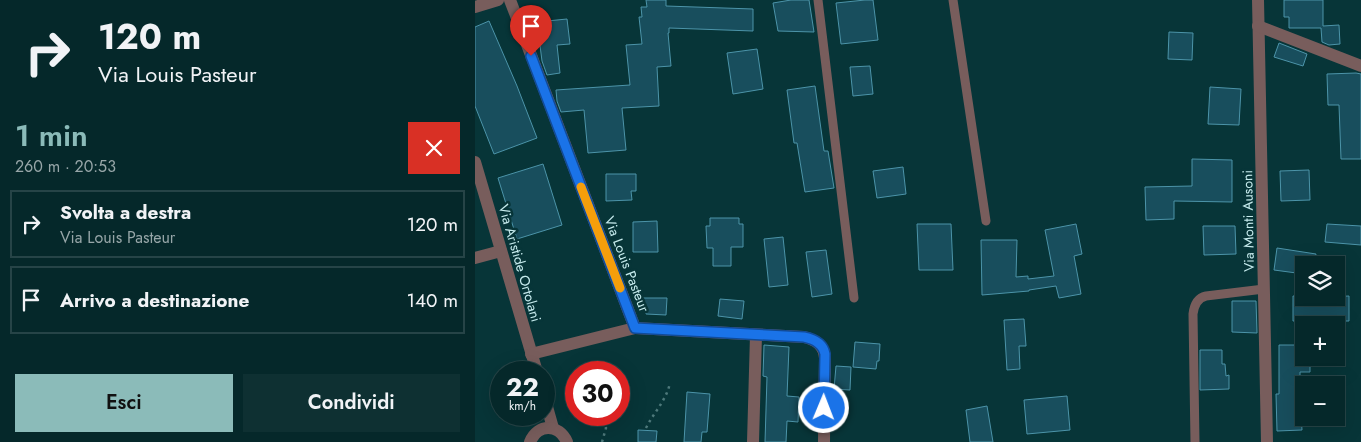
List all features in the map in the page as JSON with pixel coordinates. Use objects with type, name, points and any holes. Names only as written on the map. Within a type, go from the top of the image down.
[{"type":"street","points":[[475,7],[498,0]]},
{"type":"street","name":"Via Louis Pasteur","points":[[510,0],[635,328],[756,336],[804,337],[822,346],[825,358],[823,442]]},
{"type":"street","name":"Via Monti Ausoni","points":[[1258,0],[1267,442]]},
{"type":"street","points":[[1258,26],[1361,66]]},
{"type":"street","name":"Via Aristide Ortolani","points":[[475,162],[533,361]]},
{"type":"street","points":[[475,258],[501,251]]},
{"type":"street","points":[[531,354],[635,328]]},
{"type":"street","points":[[753,442],[756,336]]},
{"type":"street","points":[[530,442],[537,432],[542,429],[553,428],[559,431],[567,442]]},
{"type":"lane","points":[[818,0],[854,298]]},
{"type":"lane","points":[[953,0],[986,221]]},
{"type":"lane","points":[[1195,442],[1194,306],[1199,299],[1206,296],[1264,289]]},
{"type":"path","points":[[645,428],[662,403],[670,383]]},
{"type":"path","points":[[602,442],[605,426]]},
{"type":"building","points":[[646,0],[666,0],[666,6],[753,9],[753,31],[669,28],[671,66],[657,67],[659,106],[622,108],[626,150],[588,153],[584,110],[561,112],[556,90],[630,85],[626,45],[642,44],[639,17],[642,17],[641,7],[647,7]]},
{"type":"building","points":[[809,0],[814,32],[778,31],[773,3]]},
{"type":"building","points":[[873,0],[878,40],[841,44],[836,3]]},
{"type":"building","points":[[1284,0],[1323,0],[1323,26],[1339,25],[1340,44],[1329,45],[1322,42],[1321,28],[1289,28],[1289,17],[1284,17]]},
{"type":"building","points":[[567,19],[570,44],[557,45],[560,73],[547,75],[542,61],[537,22]]},
{"type":"building","points":[[489,21],[537,138],[494,154],[475,106],[475,27]]},
{"type":"building","points":[[1169,32],[1193,33],[1192,60],[1168,59]]},
{"type":"building","points":[[1279,43],[1307,54],[1303,66],[1274,57]]},
{"type":"building","points":[[757,49],[763,89],[733,94],[727,53]]},
{"type":"building","points":[[870,66],[873,94],[853,96],[850,67]]},
{"type":"building","points":[[1327,74],[1361,74],[1361,159],[1341,159],[1339,105],[1328,105]]},
{"type":"building","points":[[815,86],[824,151],[828,151],[834,188],[805,192],[797,143],[794,143],[787,90]]},
{"type":"building","points":[[1210,87],[1241,89],[1239,125],[1208,124]]},
{"type":"building","points":[[1192,159],[1232,160],[1232,202],[1174,201],[1174,219],[1146,220],[1145,187],[1192,186]]},
{"type":"building","points":[[543,164],[562,225],[517,239],[498,178]]},
{"type":"building","points":[[903,167],[906,194],[877,198],[873,171]]},
{"type":"building","points":[[1309,170],[1310,200],[1281,201],[1280,171]]},
{"type":"building","points":[[606,174],[636,174],[636,191],[631,191],[632,200],[606,201]]},
{"type":"building","points":[[710,218],[739,218],[739,224],[743,224],[743,247],[731,247],[731,266],[713,266],[713,248],[707,248],[706,226],[710,226]]},
{"type":"building","points":[[657,221],[658,252],[633,252],[633,222]]},
{"type":"building","points":[[917,224],[951,224],[953,270],[919,270]]},
{"type":"building","points":[[1076,224],[1082,254],[1074,256],[1081,294],[1059,298],[1056,286],[1029,291],[982,295],[981,240],[1017,240],[1016,277],[1028,276],[1028,279],[1054,276],[1045,230]]},
{"type":"building","points":[[1327,224],[1361,226],[1361,245],[1325,242]]},
{"type":"building","points":[[1203,226],[1235,226],[1236,254],[1204,255]]},
{"type":"building","points":[[783,237],[788,285],[769,287],[764,239]]},
{"type":"building","points":[[1277,248],[1316,254],[1316,256],[1295,256],[1295,273],[1274,270]]},
{"type":"building","points":[[826,250],[832,294],[812,297],[806,252]]},
{"type":"building","points":[[1293,296],[1295,296],[1295,306],[1345,306],[1345,296],[1349,296],[1349,321],[1345,321],[1345,316],[1295,316],[1295,321],[1293,321]]},
{"type":"building","points":[[643,298],[667,298],[666,315],[646,314],[646,310],[643,310]]},
{"type":"building","points":[[720,299],[744,301],[742,319],[718,316]]},
{"type":"building","points":[[1232,301],[1256,301],[1257,333],[1232,332]]},
{"type":"building","points":[[1024,319],[1026,346],[1019,346],[1020,369],[1007,370],[1004,320]]},
{"type":"building","points":[[855,342],[880,344],[879,361],[877,361],[876,369],[853,367]]},
{"type":"building","points":[[764,345],[789,347],[787,396],[799,397],[798,422],[787,421],[786,442],[765,442],[767,377],[763,376]]},
{"type":"building","points":[[1279,345],[1295,345],[1295,366],[1310,366],[1310,372],[1300,372],[1300,376],[1295,376],[1295,426],[1302,426],[1302,430],[1277,431],[1276,394],[1279,394]]},
{"type":"building","points":[[1200,350],[1222,350],[1222,364],[1225,364],[1226,376],[1229,375],[1229,389],[1200,390]]},
{"type":"building","points":[[836,366],[851,367],[850,390],[834,389]]},
{"type":"building","points":[[687,392],[710,394],[707,432],[702,432],[701,442],[684,442]]},
{"type":"building","points":[[1067,396],[1070,430],[1027,434],[1024,400]]},
{"type":"building","points":[[987,406],[993,442],[970,442],[966,410]]},
{"type":"building","points":[[638,430],[657,431],[656,442],[638,442]]},
{"type":"slow traffic","points":[[581,187],[620,288]]},
{"type":"route","points":[[531,56],[635,328],[808,338],[819,343],[825,354],[824,408]]}]
